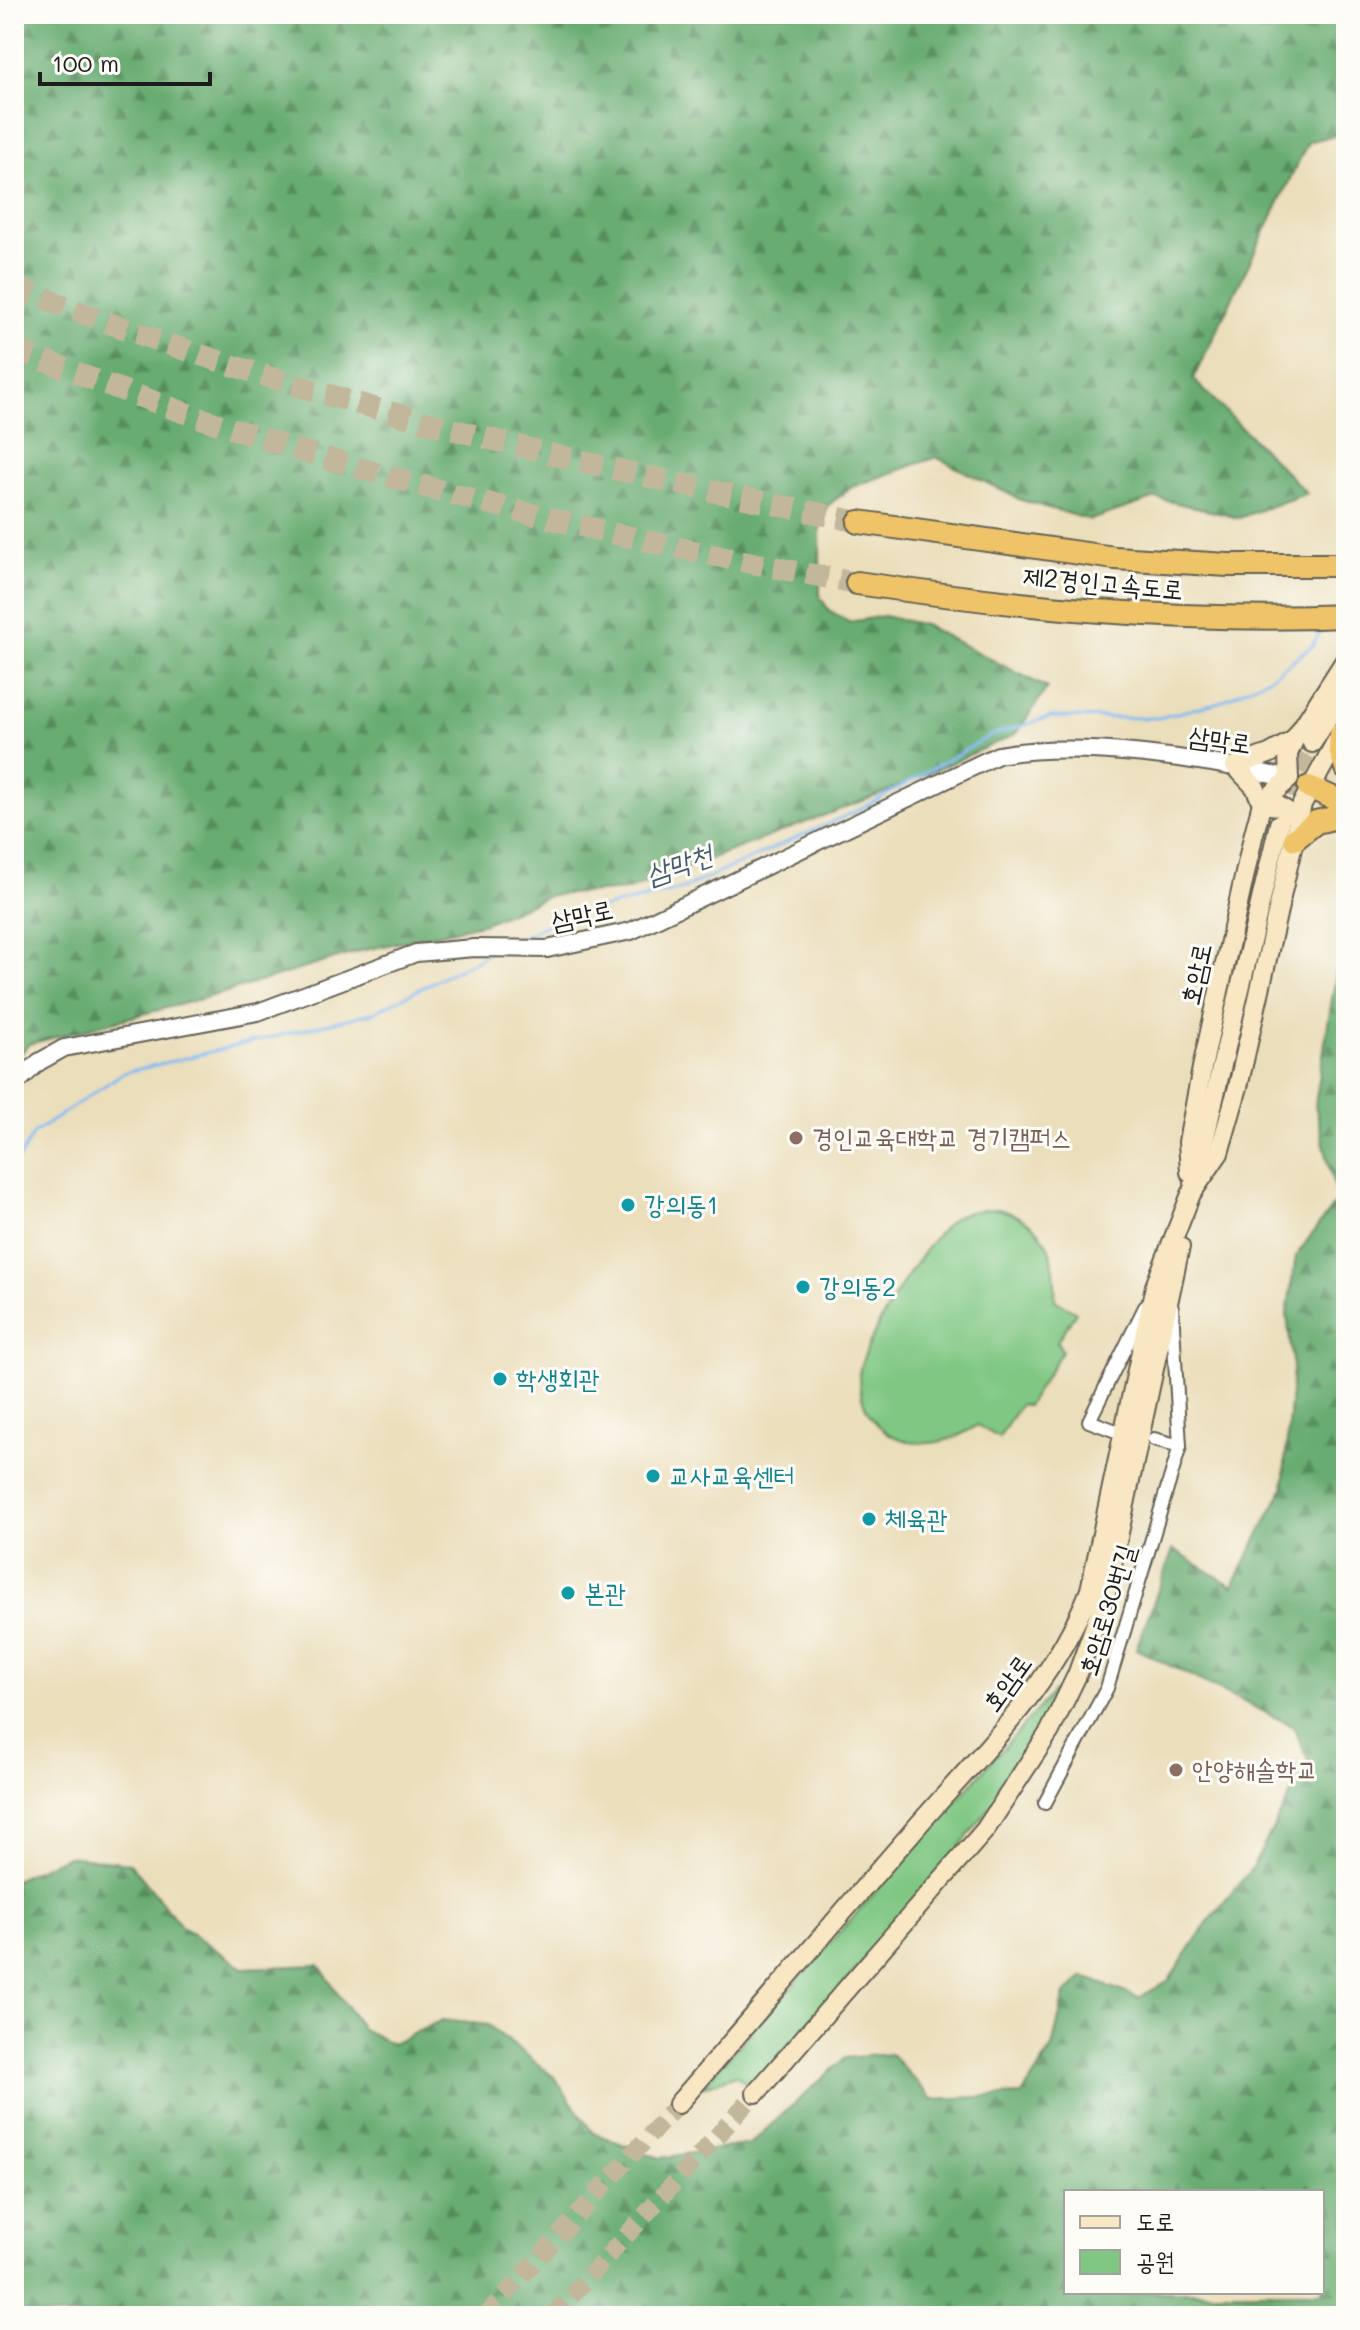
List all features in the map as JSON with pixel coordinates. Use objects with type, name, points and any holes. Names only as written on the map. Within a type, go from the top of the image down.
[{"type":"highway","name":"제2경인고속도로","points":[[859,522],[1115,558],[1228,565],[1346,565]]},
{"type":"highway","name":"제2경인고속도로","points":[[857,583],[958,598],[1201,619],[1346,616]]},
{"type":"highway","points":[[1337,762],[1344,730]]},
{"type":"highway","points":[[1299,783],[1346,792]]},
{"type":"highway","points":[[1299,783],[1346,804]]},
{"type":"highway","points":[[1290,827],[1346,815]]},
{"type":"main road","name":"삼막로","points":[[1303,741],[1303,723],[1346,659]]},
{"type":"main road","name":"삼막로","points":[[1299,783],[1288,754],[1303,741],[1346,689]]},
{"type":"main road","points":[[1303,723],[1306,742],[1312,749],[1337,762]]},
{"type":"main road","points":[[1262,804],[1255,787],[1235,766],[1303,741]]},
{"type":"main road","points":[[1262,804],[1337,762]]},
{"type":"main road","name":"호암로","points":[[678,2104],[910,1834],[1025,1708],[1055,1660],[1090,1590],[1163,1287],[1191,1194],[1219,1153],[1223,1140],[1299,783]]},
{"type":"main road","points":[[1262,804],[1279,806],[1290,827]]},
{"type":"main road","name":"호암로","points":[[1191,1194],[1188,1142],[1262,804]]},
{"type":"main road","name":"호암로","points":[[756,2093],[985,1830],[1050,1731],[1077,1675],[1105,1598],[1163,1287]]},
{"type":"street","name":"삼막로","points":[[14,1085],[39,1062],[64,1048],[258,1012],[416,953],[474,948],[517,950],[591,942],[631,931],[998,755],[1033,749],[1065,749],[1235,766],[1299,783]]},
{"type":"street","points":[[1116,1431],[1089,1421],[1163,1287]]},
{"type":"street","points":[[1154,1439],[1180,1446],[1163,1287]]},
{"type":"street","name":"호암로30번길","points":[[1045,1803],[1107,1688],[1180,1446]]},
{"type":"green space","points":[[14,14],[1346,14],[1346,132],[1308,142],[1193,379],[1307,493],[1239,518],[1156,498],[1090,520],[1021,500],[936,457],[852,487],[827,506],[820,527],[820,597],[829,610],[849,622],[884,616],[924,625],[1047,688],[1016,734],[886,792],[628,890],[550,895],[485,923],[361,951],[223,993],[29,1044],[14,1061]]},
{"type":"green space","points":[[1346,912],[1346,2316],[14,2316],[14,1880],[68,1856],[130,1863],[181,1926],[243,1968],[319,1965],[362,2029],[392,2044],[442,2020],[488,2025],[554,2077],[593,2133],[660,2158],[750,2144],[845,2058],[891,2054],[932,2099],[1022,2095],[1052,2048],[1065,1994],[1084,1977],[1139,1998],[1169,1980],[1206,1924],[1252,1868],[1309,1761],[1293,1726],[1136,1649],[1173,1550],[1233,1586],[1283,1488],[1293,1368],[1287,1314],[1296,1256],[1337,1200],[1315,1105]]},
{"type":"green space","points":[[998,1209],[1028,1222],[1046,1242],[1054,1268],[1055,1300],[1076,1312],[1057,1341],[1062,1351],[1027,1406],[1020,1404],[999,1438],[977,1425],[959,1436],[939,1442],[920,1443],[902,1439],[885,1431],[872,1418],[863,1400],[859,1378],[870,1343],[897,1292],[945,1227],[966,1213]]},
{"type":"green space","points":[[1054,1691],[1050,1717],[1022,1763],[979,1821],[871,1953],[752,2088],[736,2075],[702,2087]]},
{"type":"waterway","name":"삼막천","points":[[1337,607],[1346,594]]},
{"type":"waterway","name":"삼막천","points":[[512,942],[560,918],[683,889],[863,808],[990,736],[1050,717],[1158,718],[1220,702],[1272,676],[1312,646],[1324,627]]},
{"type":"waterway","name":"삼막천","points":[[14,1166],[34,1133],[123,1073],[372,1013],[488,954]]},
{"type":"tunnel","points":[[14,286],[116,326],[220,361],[431,424],[644,476],[859,522]]},
{"type":"tunnel","points":[[14,348],[219,424],[429,488],[642,540],[857,583]]},
{"type":"tunnel","points":[[1279,821],[1292,780],[1312,743]]},
{"type":"tunnel","points":[[553,2316],[756,2093]]},
{"type":"tunnel","points":[[486,2316],[678,2104]]},
{"type":"place","name":"경인교육대학교 경기캠퍼스","points":[[796,1138]]},
{"type":"place","name":"강의동1","points":[[628,1205]]},
{"type":"place","name":"강의동2","points":[[803,1287]]},
{"type":"place","name":"학생회관","points":[[500,1379]]},
{"type":"place","name":"교사교육센터","points":[[653,1476]]},
{"type":"place","name":"체육관","points":[[869,1519]]},
{"type":"place","name":"본관","points":[[568,1593]]},
{"type":"place","name":"안양해솔학교","points":[[1176,1770]]}]
